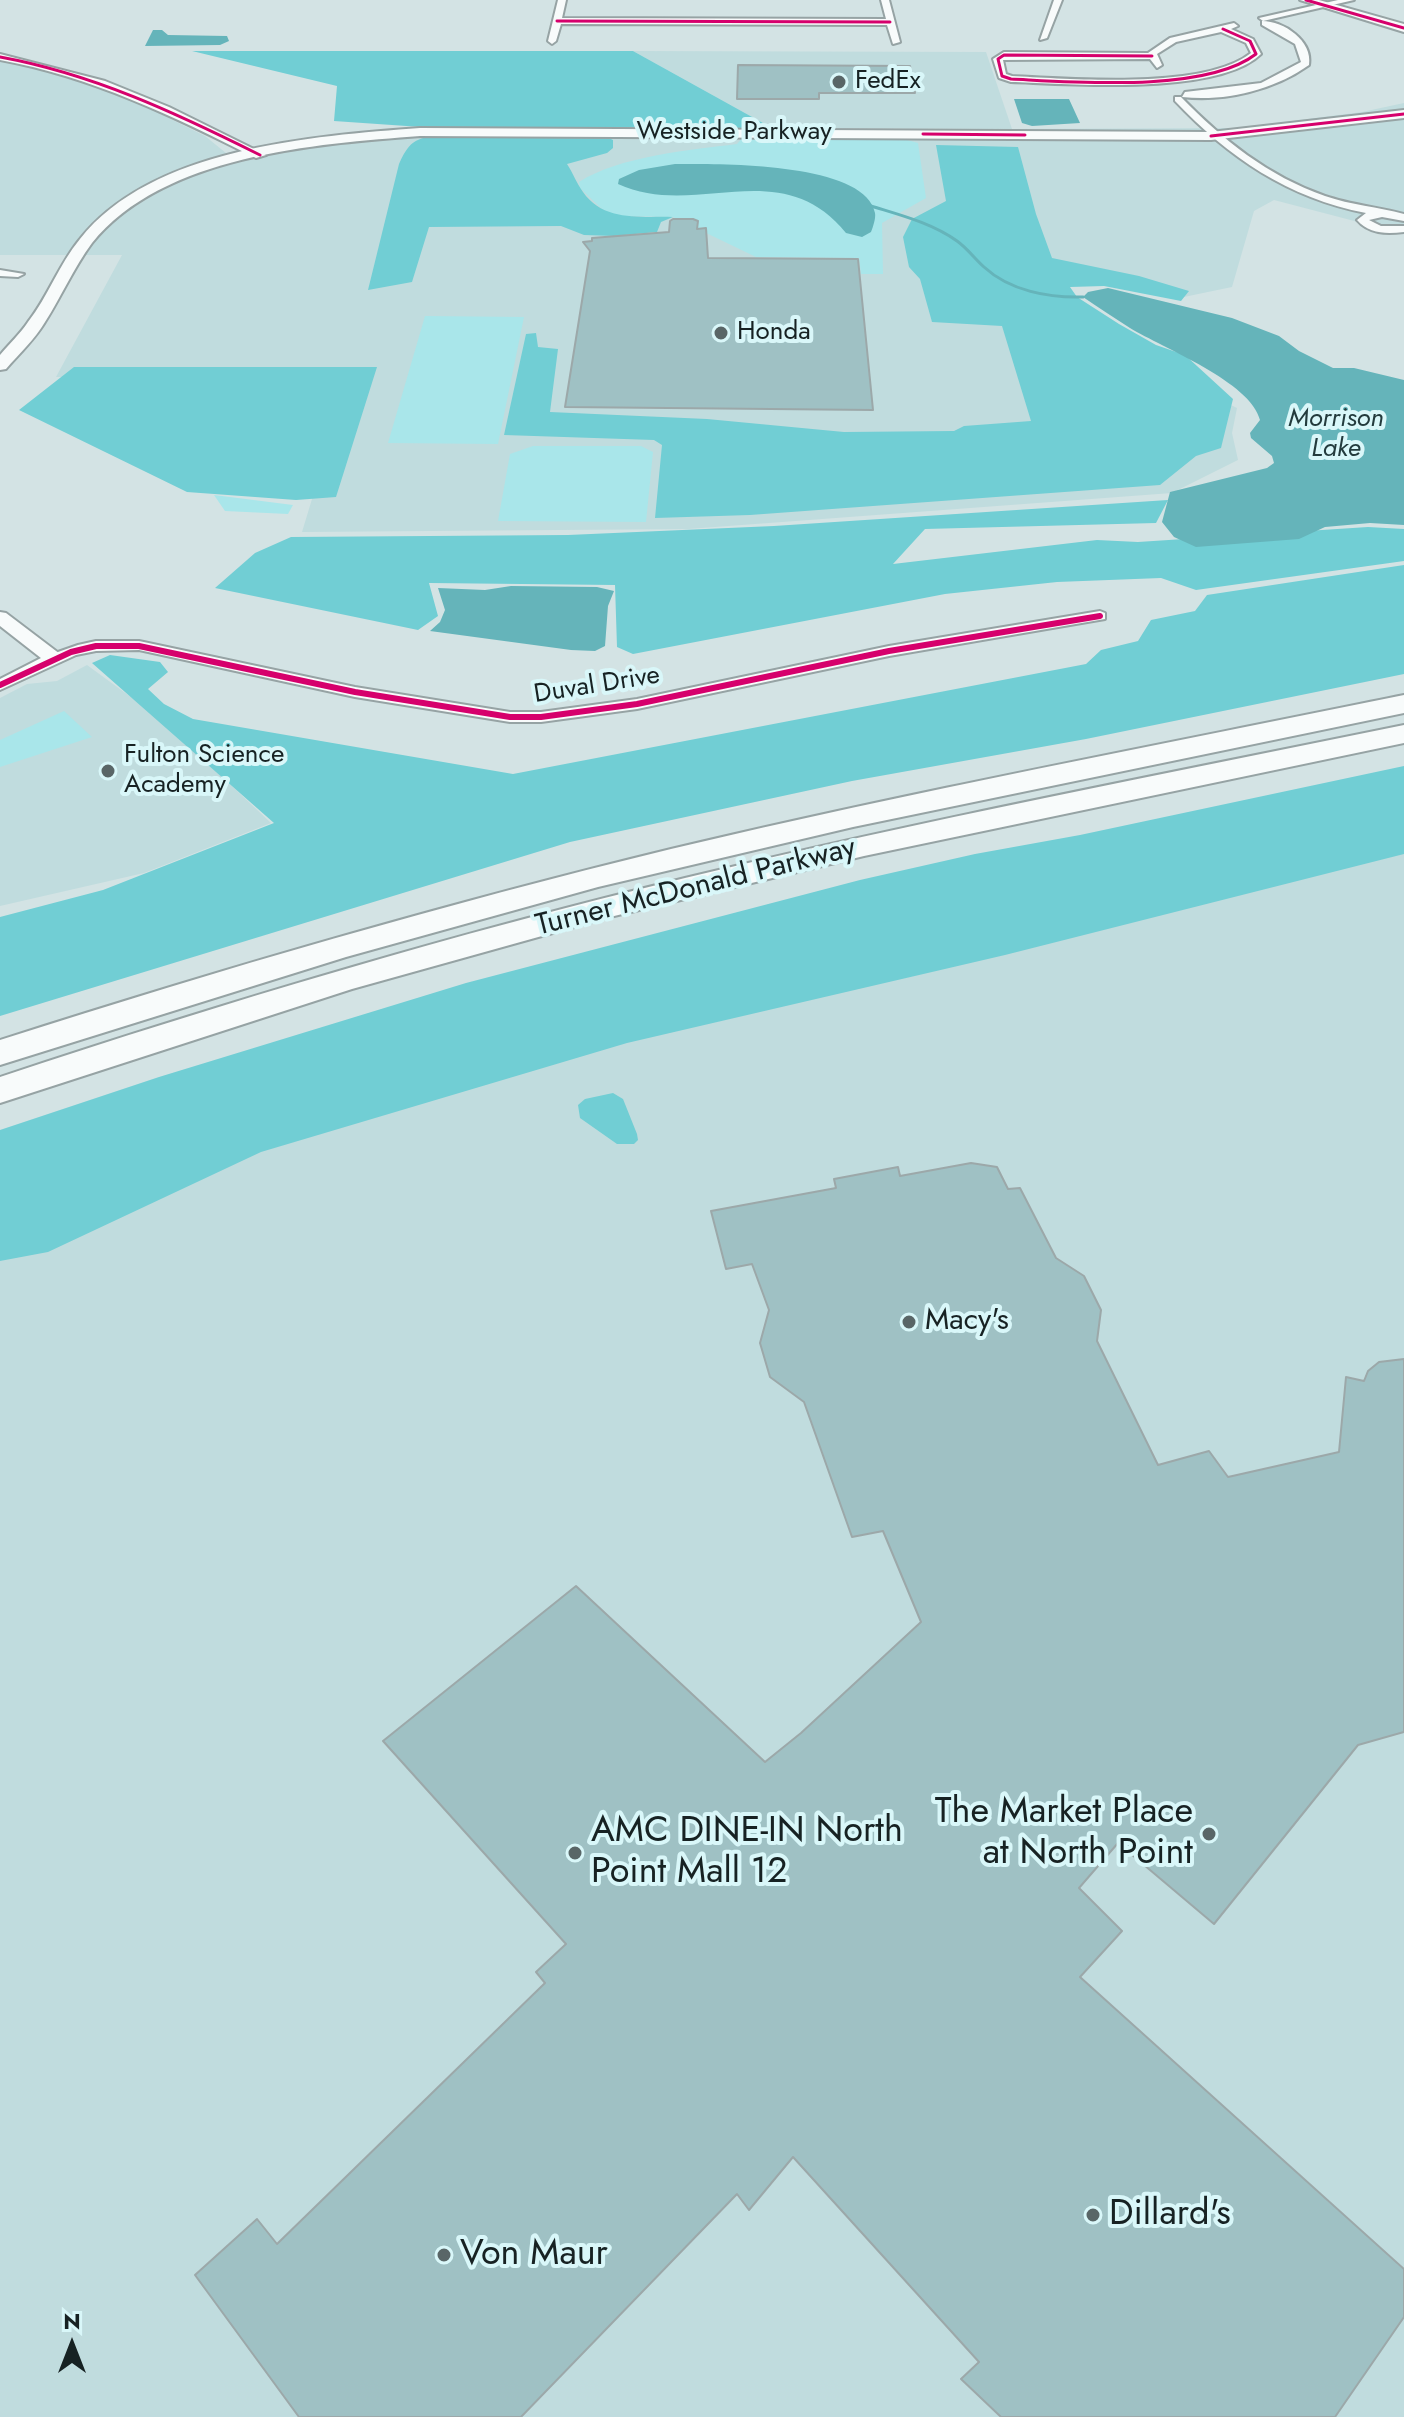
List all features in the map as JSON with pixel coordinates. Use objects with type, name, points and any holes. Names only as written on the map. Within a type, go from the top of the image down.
[{"type":"highway","name":"Turner McDonald Parkway","points":[[0,1053],[349,944],[657,862],[1404,704]]},
{"type":"highway","name":"Turner McDonald Parkway","points":[[0,1090],[267,1003],[584,913],[852,850],[1404,734]]},
{"type":"main road","points":[[1306,0],[1364,4],[1404,19]]},
{"type":"main road","points":[[1335,1],[1404,28]]},
{"type":"main road","name":"Westside Parkway","points":[[0,365],[36,324],[85,242],[121,207],[187,172],[246,155],[354,137],[445,131],[1211,136],[1404,114]]},
{"type":"main road","points":[[1239,153],[1239,146],[1271,131]]},
{"type":"main road","points":[[1104,135],[1165,140],[1219,155]]},
{"type":"main road","name":"Westside Parkway","points":[[98,255],[114,231],[151,199],[181,184],[260,155]]},
{"type":"main road","points":[[0,385],[33,354],[62,316]]},
{"type":"street","points":[[552,41],[562,0]]},
{"type":"street","points":[[885,0],[896,42]]},
{"type":"street","points":[[1043,38],[1058,0]]},
{"type":"street","points":[[1152,56],[1155,49],[1166,43],[1335,1]]},
{"type":"street","points":[[557,21],[723,16],[890,22]]},
{"type":"street","points":[[1174,95],[1264,86],[1289,77],[1306,63],[1307,53],[1299,42],[1256,21]]},
{"type":"street","points":[[1152,56],[1004,55],[998,59],[1002,76],[1011,79],[1165,79],[1221,74],[1241,68],[1254,59],[1256,49],[1250,41],[1223,29]]},
{"type":"street","points":[[1152,56],[1174,95],[1211,136],[1272,178],[1305,194],[1353,209],[1404,218]]},
{"type":"street","points":[[0,57],[102,81],[260,155]]},
{"type":"street","points":[[1211,136],[1208,143],[1219,155]]},
{"type":"street","points":[[1254,181],[1310,205],[1380,229],[1401,230]]},
{"type":"street","points":[[1363,222],[1363,217],[1381,213]]},
{"type":"street","points":[[0,273],[18,274]]},
{"type":"street","name":"Duval Drive","points":[[0,685],[53,658],[98,646],[164,647],[296,681],[510,717],[534,718],[563,716],[705,689],[988,631],[1100,616]]},
{"type":"street","points":[[0,617],[53,658]]},
{"type":"shaded area","points":[[192,51],[633,51],[772,128],[421,127],[334,121],[337,86]]},
{"type":"shaded area","points":[[633,51],[986,52],[1012,129],[772,128]]},
{"type":"shaded area","points":[[0,60],[73,76],[120,94],[205,136],[226,153],[317,137],[421,127],[418,135],[1016,140],[1012,129],[1237,128],[1362,112],[1404,103],[1404,234],[1274,200],[1254,211],[1232,287],[1179,298],[1092,279],[1061,289],[1198,389],[1237,408],[1232,433],[1238,460],[1172,493],[688,529],[302,532],[349,377],[56,377],[122,255],[0,255]]},
{"type":"shaded area","points":[[452,135],[603,135],[613,140],[613,148],[607,153],[567,164],[583,192],[592,202],[612,213],[636,217],[673,217],[661,222],[657,232],[614,236],[584,235],[561,226],[429,227],[412,282],[368,290],[404,154],[419,139]]},
{"type":"shaded area","points":[[743,137],[900,138],[918,143],[926,198],[882,223],[883,274],[861,274],[859,258],[756,257],[673,217],[617,216],[602,209],[580,188],[579,182],[614,166],[656,156],[737,144]]},
{"type":"shaded area","points":[[936,145],[1018,147],[1036,214],[1052,258],[1139,276],[1189,291],[1181,301],[1104,286],[1070,287],[1077,297],[1119,324],[1156,345],[1185,355],[1233,399],[1221,448],[1196,456],[1160,485],[750,515],[655,518],[662,445],[654,440],[504,435],[526,334],[536,333],[538,347],[558,349],[550,412],[707,419],[844,432],[954,431],[964,426],[1031,421],[1002,326],[932,322],[920,279],[909,267],[903,237],[912,219],[946,201]]},
{"type":"shaded area","points":[[425,316],[524,317],[498,444],[388,443]]},
{"type":"shaded area","points":[[74,367],[377,367],[336,497],[296,500],[187,492],[19,410]]},
{"type":"shaded area","points":[[533,446],[641,446],[653,452],[646,522],[498,521],[510,454]]},
{"type":"shaded area","points":[[214,495],[293,505],[288,514],[225,511]]},
{"type":"shaded area","points":[[1168,500],[1156,523],[925,529],[893,564],[1097,540],[1138,542],[1368,527],[1404,529],[1404,561],[1196,590],[1161,578],[1057,582],[945,594],[633,654],[617,647],[615,585],[429,583],[438,616],[418,630],[215,588],[255,553],[291,537],[568,535],[774,526]]},
{"type":"shaded area","points":[[1404,565],[1404,674],[1086,739],[852,781],[570,842],[0,1016],[0,917],[103,890],[274,823],[92,663],[110,655],[160,662],[168,672],[148,689],[164,704],[193,719],[513,774],[1086,664],[1101,650],[1138,641],[1151,620],[1195,611],[1207,595]]},
{"type":"shaded area","name":"Fulton Science Academy","points":[[87,665],[161,719],[271,823],[144,873],[0,906],[0,698],[27,684],[57,681]]},
{"type":"shaded area","points":[[64,711],[92,737],[0,767],[0,740]]},
{"type":"shaded area","points":[[1404,766],[1404,854],[1005,955],[627,1043],[261,1152],[48,1252],[0,1261],[0,1130],[159,1077],[466,983],[860,880]]},
{"type":"shaded area","points":[[1404,798],[1404,2417],[0,2417],[0,1171]]},
{"type":"shaded area","points":[[613,1093],[623,1099],[637,1134],[638,1140],[634,1144],[617,1144],[580,1118],[578,1105],[585,1099]]},
{"type":"water","points":[[153,30],[162,30],[168,35],[227,36],[229,41],[220,45],[145,46]]},
{"type":"water","points":[[1014,99],[1069,99],[1080,123],[1032,126],[1022,123]]},
{"type":"water","points":[[675,164],[786,169],[845,183],[865,196],[875,213],[871,232],[862,237],[846,233],[820,209],[794,196],[765,191],[677,195],[647,193],[618,184],[619,179],[639,170]]},
{"type":"water","name":"Morrison Lake","points":[[1108,288],[1232,318],[1279,336],[1299,351],[1333,368],[1354,368],[1404,380],[1404,525],[1370,523],[1325,527],[1299,539],[1196,547],[1174,537],[1162,522],[1170,492],[1267,468],[1274,463],[1272,456],[1251,438],[1250,433],[1260,420],[1241,392],[1083,297],[1088,292]]},
{"type":"water","points":[[511,586],[597,587],[614,591],[608,606],[605,646],[595,651],[571,650],[430,631],[440,622],[445,610],[438,588],[485,590]]},
{"type":"building","name":"FedEx","points":[[738,65],[910,66],[915,93],[819,93],[819,99],[737,99]]},
{"type":"building","name":"Honda","points":[[673,219],[693,219],[698,221],[697,229],[706,228],[708,258],[858,259],[873,410],[565,407],[590,251],[583,242],[592,241],[592,238],[669,232]]},
{"type":"building","points":[[971,1163],[997,1167],[1008,1189],[1020,1188],[1056,1258],[1084,1276],[1101,1310],[1097,1341],[1158,1465],[1209,1451],[1228,1477],[1339,1452],[1346,1377],[1364,1381],[1368,1371],[1379,1362],[1404,1359],[1404,1732],[1358,1745],[1214,1924],[1118,1843],[1079,1888],[1122,1931],[1080,1977],[1404,2269],[1404,2317],[1335,2417],[1001,2417],[961,2379],[979,2362],[793,2157],[749,2210],[737,2194],[521,2417],[299,2417],[195,2275],[257,2219],[277,2244],[545,1983],[536,1972],[566,1944],[383,1741],[576,1586],[765,1762],[801,1733],[921,1622],[883,1531],[852,1537],[804,1402],[770,1377],[760,1343],[769,1310],[752,1264],[726,1269],[711,1211],[836,1188],[834,1179],[898,1167],[900,1176]]},
{"type":"waterway","points":[[871,206],[937,229],[961,244],[984,267],[1006,282],[1044,294],[1083,297]]},
{"type":"cycle path","points":[[1306,0],[1404,28]]},
{"type":"cycle path","points":[[557,21],[890,22]]},
{"type":"cycle path","points":[[1152,56],[1004,55],[998,59],[1002,76],[1011,79],[1142,81],[1181,78],[1241,65],[1256,54],[1250,41],[1223,29]]},
{"type":"cycle path","points":[[0,57],[68,72],[101,83],[165,109],[260,155]]},
{"type":"cycle path","points":[[1211,136],[1404,114]]},
{"type":"cycle path","points":[[923,134],[1025,135]]},
{"type":"cycle path","points":[[0,685],[71,652],[96,646],[139,646],[181,652],[263,674],[355,692],[510,717],[541,717],[605,710],[889,651],[1100,616]]},
{"type":"place","name":"FedEx","points":[[839,82]]},
{"type":"place","name":"Honda","points":[[721,333]]},
{"type":"place","name":"Fulton Science Academy","points":[[108,771]]},
{"type":"place","name":"Macy's","points":[[909,1322]]},
{"type":"place","name":"The Market Place at North Point","points":[[1209,1834]]},
{"type":"place","name":"AMC DINE-IN North Point Mall 12","points":[[575,1853]]},
{"type":"place","name":"Dillard's","points":[[1093,2215]]},
{"type":"place","name":"Von Maur","points":[[444,2255]]}]
